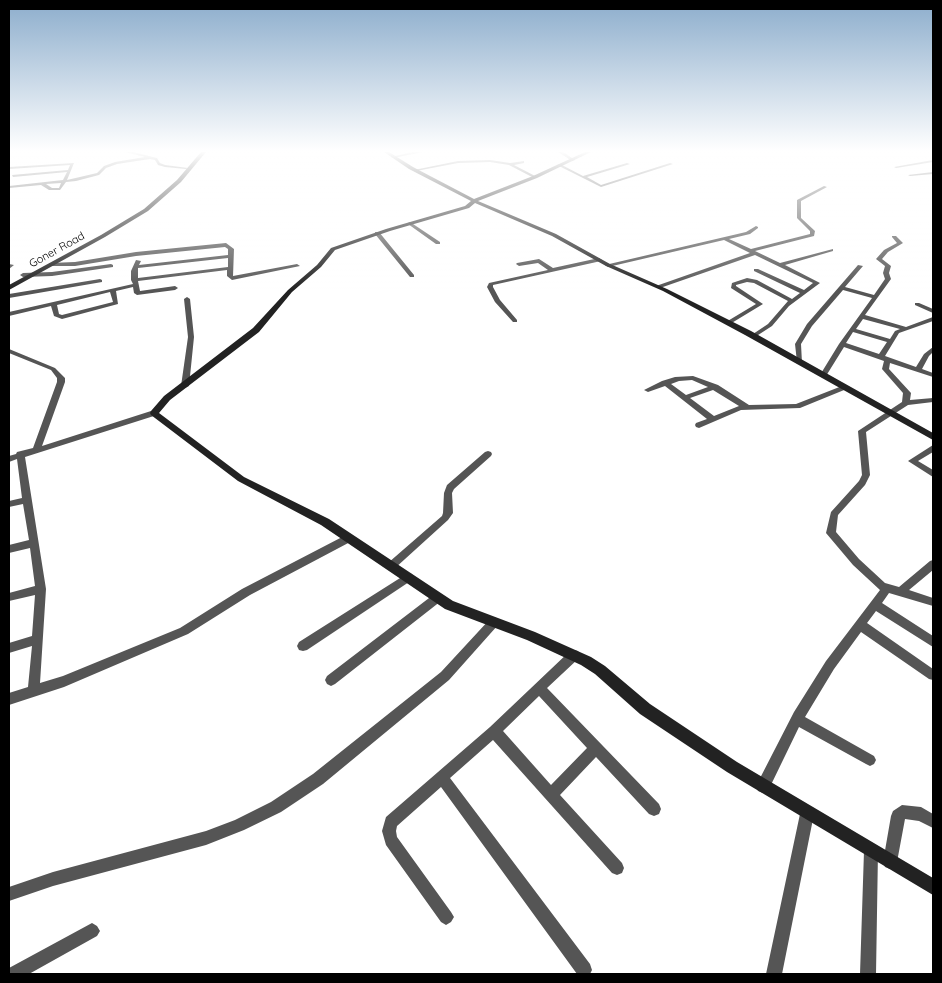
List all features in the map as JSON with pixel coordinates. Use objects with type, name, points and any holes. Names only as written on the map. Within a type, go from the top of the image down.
[{"type":"street","name":"Goner Road","points":[[9,283],[111,226],[153,198]]},
{"type":"street","name":"Goner Road","points":[[9,288],[119,227],[160,198]]},
{"type":"street","points":[[470,198],[554,235],[608,265],[658,287],[728,323],[933,437]]},
{"type":"street","points":[[9,459],[37,448],[154,413],[168,398],[256,330],[290,291],[319,266],[333,249],[377,233],[467,207],[474,200],[480,198]]},
{"type":"street","points":[[658,287],[752,252],[812,235],[813,231],[799,218],[799,200],[803,198]]},
{"type":"street","points":[[410,223],[438,243]]},
{"type":"street","points":[[111,226],[119,227]]},
{"type":"street","points":[[608,265],[726,239],[748,233],[756,227]]},
{"type":"street","points":[[377,233],[412,276]]},
{"type":"street","points":[[824,376],[842,344],[888,279],[886,273],[888,266],[879,259],[886,251],[900,243],[894,237]]},
{"type":"street","points":[[726,239],[817,283],[792,301],[770,325],[753,336]]},
{"type":"street","points":[[52,264],[75,264],[140,254],[226,245],[230,247],[230,276],[232,278],[298,266]]},
{"type":"street","points":[[780,264],[831,250]]},
{"type":"street","points":[[140,254],[134,283],[137,293],[175,288]]},
{"type":"street","points":[[136,267],[231,256]]},
{"type":"street","points":[[515,322],[497,301],[490,285],[495,282],[600,260]]},
{"type":"street","points":[[519,264],[539,261],[552,270]]},
{"type":"street","points":[[23,275],[31,276],[111,266]]},
{"type":"street","points":[[800,362],[798,344],[809,325],[843,288],[860,266]]},
{"type":"street","points":[[9,314],[113,290],[134,283],[230,268]]},
{"type":"street","points":[[756,270],[803,292]]},
{"type":"street","points":[[754,281],[769,276]]},
{"type":"street","points":[[728,323],[759,306],[760,303],[732,285],[747,280],[754,281],[792,301]]},
{"type":"street","points":[[9,296],[100,282]]},
{"type":"street","points":[[843,288],[876,297]]},
{"type":"street","points":[[54,303],[56,315],[62,317],[116,303],[113,290]]},
{"type":"street","points":[[185,386],[191,336],[187,299]]},
{"type":"street","points":[[917,304],[933,312]]},
{"type":"street","points":[[861,316],[904,328]]},
{"type":"street","points":[[906,403],[906,392],[885,369],[884,358],[897,332],[933,319]]},
{"type":"street","points":[[852,330],[891,341]]},
{"type":"street","points":[[842,344],[933,375]]},
{"type":"street","points":[[918,370],[926,354],[933,349]]},
{"type":"street","points":[[9,351],[53,369],[60,378],[61,382],[37,448]]},
{"type":"street","points":[[648,390],[678,379],[693,378],[715,387],[746,407]]},
{"type":"street","points":[[665,383],[713,419]]},
{"type":"street","points":[[684,398],[715,387]]},
{"type":"street","points":[[698,425],[746,407],[797,406],[845,388]]},
{"type":"street","points":[[933,400],[906,403],[862,432],[866,475],[862,483],[834,514],[831,524],[831,533],[877,582],[887,588],[933,602]]},
{"type":"street","points":[[154,413],[241,479],[325,522],[449,605],[574,654],[600,670],[645,709],[763,786],[807,814],[933,887]]},
{"type":"street","points":[[933,448],[912,461],[933,474]]},
{"type":"street","points":[[20,454],[40,589],[34,691]]},
{"type":"street","points":[[391,566],[445,518],[448,513],[448,493],[452,484],[488,454]]},
{"type":"street","points":[[923,454],[933,459]]},
{"type":"street","points":[[9,504],[26,500]]},
{"type":"street","points":[[9,699],[64,681],[184,631],[246,592],[349,538]]},
{"type":"street","points":[[9,549],[34,543]]},
{"type":"street","points":[[900,592],[933,564]]},
{"type":"street","points":[[303,646],[408,577]]},
{"type":"street","points":[[763,786],[797,719],[830,665],[887,588]]},
{"type":"street","points":[[9,597],[40,589]]},
{"type":"street","points":[[331,680],[437,598]]},
{"type":"street","points":[[875,604],[933,642]]},
{"type":"street","points":[[9,894],[53,878],[206,838],[240,825],[276,807],[318,779],[444,676],[494,622]]},
{"type":"street","points":[[859,624],[933,675]]},
{"type":"street","points":[[9,648],[38,639]]},
{"type":"street","points":[[446,917],[391,840],[389,830],[392,822],[494,732],[574,654]]},
{"type":"street","points":[[540,689],[654,809]]},
{"type":"street","points":[[797,719],[870,760]]},
{"type":"street","points":[[494,732],[617,868]]},
{"type":"street","points":[[551,794],[596,748]]},
{"type":"street","points":[[442,778],[584,970]]},
{"type":"street","points":[[890,862],[898,816],[902,812],[920,814],[933,821]]},
{"type":"street","points":[[774,974],[807,814]]},
{"type":"street","points":[[868,974],[871,851]]},
{"type":"street","points":[[14,974],[92,931]]}]
